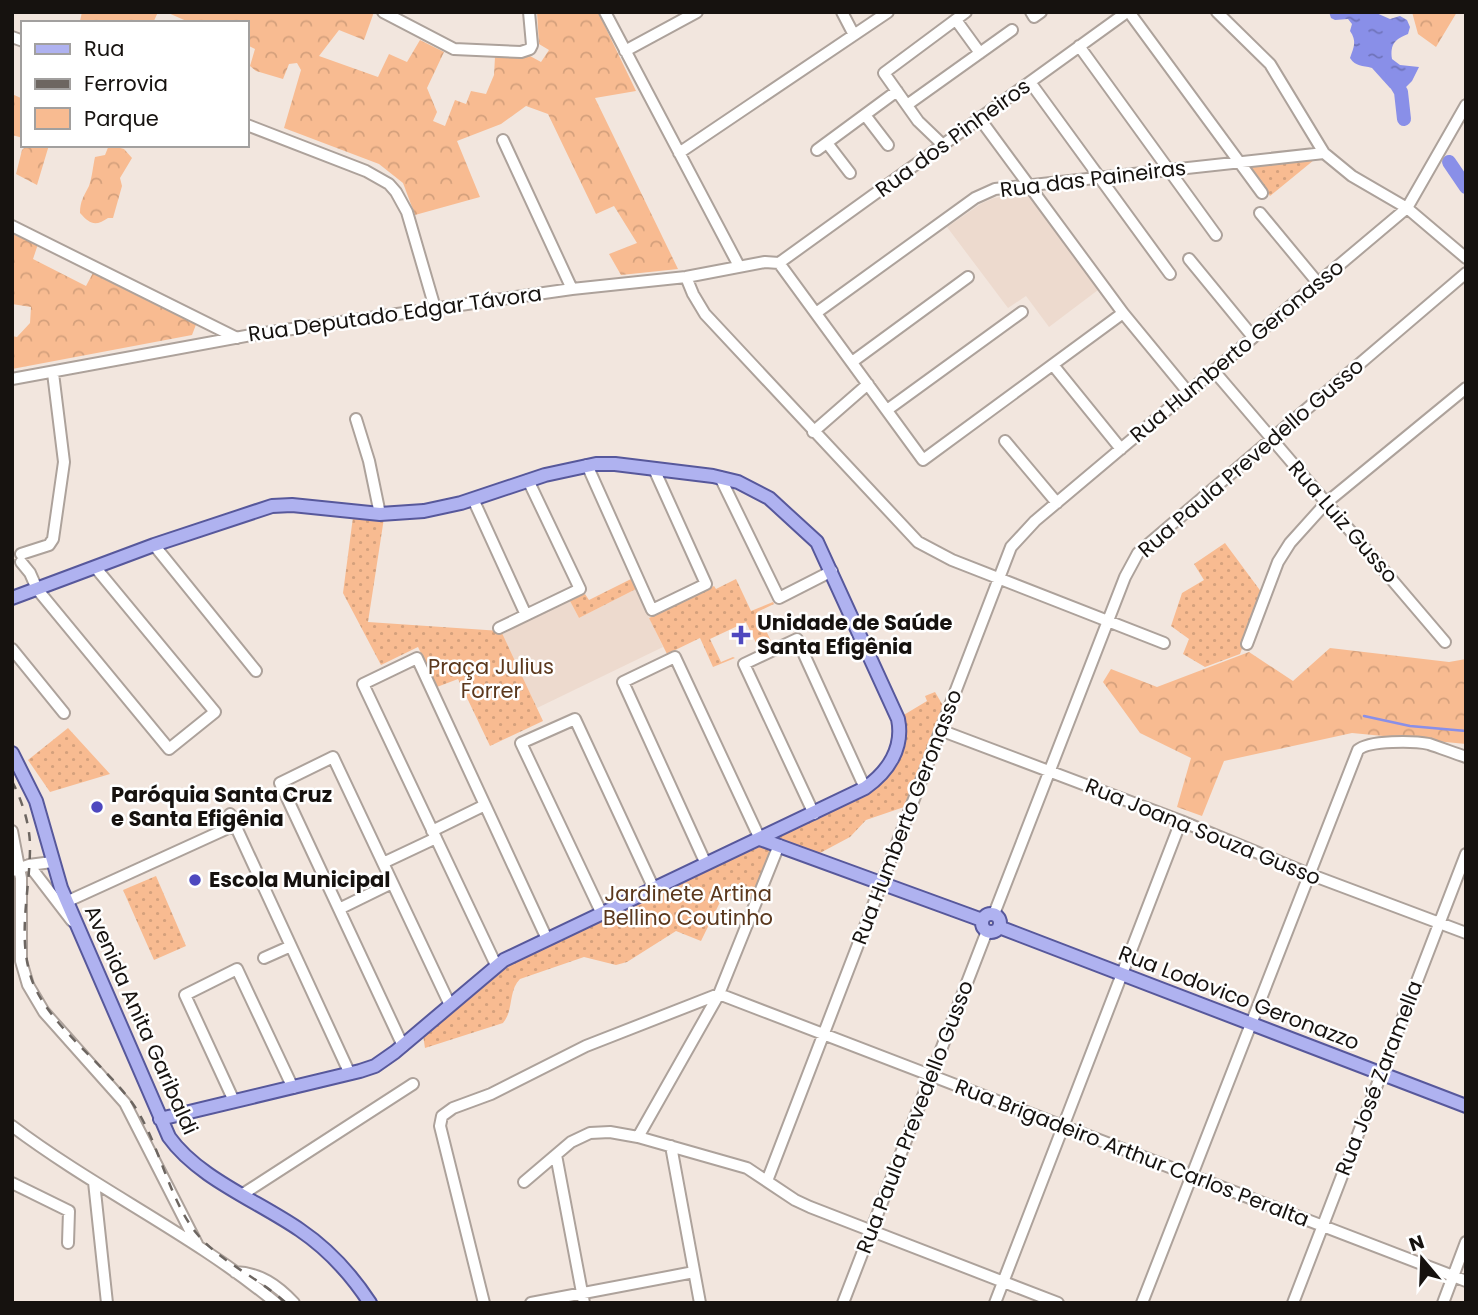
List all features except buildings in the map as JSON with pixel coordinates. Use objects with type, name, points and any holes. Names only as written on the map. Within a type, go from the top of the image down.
[{"type":"main road","points":[[12,598],[154,545],[272,506],[292,505],[380,513],[438,509],[528,480],[606,463],[720,477],[749,486],[769,498],[817,542],[900,726],[898,742],[889,766],[866,788],[496,965],[382,1062],[351,1074],[160,1119]]},
{"type":"main road","name":"Avenida Anita Garibaldi","points":[[12,753],[36,801],[66,902],[169,1137],[193,1163],[319,1244],[341,1265],[370,1303]]},
{"type":"main road","name":"Rua Lodovico Geronazzo","points":[[760,839],[990,923],[1466,1106]]},
{"type":"street","points":[[383,12],[454,49],[521,52],[530,49],[532,40],[529,12]]},
{"type":"street","points":[[605,12],[739,267]]},
{"type":"street","points":[[625,51],[696,12]]},
{"type":"street","points":[[842,12],[854,35]]},
{"type":"street","points":[[679,153],[888,12]]},
{"type":"street","points":[[943,145],[918,121],[884,73],[966,12]]},
{"type":"street","points":[[1031,12],[1034,17],[1041,12]]},
{"type":"street","points":[[1128,12],[1262,193]]},
{"type":"street","name":"Rua dos Pinheiros","points":[[779,263],[1128,12]]},
{"type":"street","points":[[1217,12],[1270,64],[1324,153],[1352,176],[1407,208],[1466,258]]},
{"type":"street","points":[[956,19],[980,53]]},
{"type":"street","points":[[907,105],[1012,30]]},
{"type":"street","points":[[1079,46],[1216,235]]},
{"type":"street","points":[[1030,82],[1170,274]]},
{"type":"street","points":[[817,150],[897,91]]},
{"type":"street","name":"Rua Humberto Geronasso","points":[[767,1181],[1011,547],[1018,537],[1057,502],[1407,208],[1466,106]]},
{"type":"street","points":[[865,115],[888,145]]},
{"type":"street","points":[[979,119],[1123,313],[1188,392]]},
{"type":"street","points":[[248,125],[366,171],[389,184],[397,192],[407,212],[435,308]]},
{"type":"street","points":[[503,140],[572,289]]},
{"type":"street","points":[[827,143],[850,173]]},
{"type":"street","name":"Rua das Paineiras","points":[[816,313],[975,198],[995,189],[1324,153]]},
{"type":"street","points":[[1260,213],[1318,283]]},
{"type":"street","points":[[12,226],[237,338]]},
{"type":"street","points":[[1189,259],[1253,337]]},
{"type":"street","name":"Rua Deputado Edgar Távora","points":[[12,379],[237,338],[435,308],[686,277],[765,262],[779,263]]},
{"type":"street","points":[[779,263],[923,460],[1123,313]]},
{"type":"street","name":"Rua Paula Prevedello Gusso","points":[[843,1303],[1125,577],[1138,553],[1466,272]]},
{"type":"street","points":[[686,277],[705,314],[918,542],[941,555],[1164,643]]},
{"type":"street","points":[[852,362],[968,277]]},
{"type":"street","points":[[887,410],[1022,312]]},
{"type":"street","points":[[1053,365],[1121,449]]},
{"type":"street","name":"Rua Luiz Gusso","points":[[1213,371],[1445,642]]},
{"type":"street","points":[[53,373],[64,450],[53,538],[49,545],[17,557],[30,573],[37,589],[169,749],[215,712],[95,567]]},
{"type":"street","points":[[813,432],[868,384]]},
{"type":"street","points":[[1247,644],[1283,553],[1326,503],[1466,388]]},
{"type":"street","points":[[356,419],[369,461],[380,513]]},
{"type":"street","points":[[1005,441],[1057,502]]},
{"type":"street","points":[[587,465],[652,610],[706,584],[654,468]]},
{"type":"street","points":[[720,477],[779,598],[832,572]]},
{"type":"street","points":[[499,628],[580,589],[528,480]]},
{"type":"street","points":[[473,499],[526,615]]},
{"type":"street","points":[[154,545],[256,671]]},
{"type":"street","points":[[814,814],[744,664],[797,639],[866,788]]},
{"type":"street","points":[[12,649],[64,713]]},
{"type":"street","points":[[706,864],[624,682],[676,657],[760,839]]},
{"type":"street","points":[[496,965],[363,684],[417,658],[547,939]]},
{"type":"street","points":[[601,914],[521,743],[575,719],[654,889]]},
{"type":"street","name":"Rua Joana Souza Gusso","points":[[940,730],[1466,933]]},
{"type":"street","points":[[1142,1303],[1355,755],[1362,746],[1373,743],[1422,743],[1466,757]]},
{"type":"street","points":[[403,1046],[280,783],[333,757],[450,1005]]},
{"type":"street","points":[[383,863],[485,806]]},
{"type":"street","points":[[230,814],[351,1074]]},
{"type":"street","points":[[995,1303],[1181,821]]},
{"type":"street","points":[[66,902],[235,825]]},
{"type":"street","points":[[12,831],[21,868],[20,947],[23,974],[44,1012],[119,1095],[150,1149],[197,1244]]},
{"type":"street","points":[[638,1137],[719,994],[779,845]]},
{"type":"street","name":"Rua José Zaramella","points":[[1293,1303],[1466,854]]},
{"type":"street","points":[[21,868],[52,862]]},
{"type":"street","points":[[21,868],[79,931]]},
{"type":"street","points":[[339,909],[393,883]]},
{"type":"street","points":[[264,958],[291,946]]},
{"type":"street","points":[[234,1101],[185,995],[237,970],[293,1087]]},
{"type":"street","points":[[484,1303],[440,1126],[442,1116],[453,1108],[491,1094],[573,1052],[719,994]]},
{"type":"street","name":"Rua Brigadeiro Arthur Carlos Peralta","points":[[719,994],[1466,1281]]},
{"type":"street","points":[[243,1194],[414,1084]]},
{"type":"street","points":[[12,1126],[94,1182],[197,1244],[276,1303]]},
{"type":"street","points":[[524,1182],[571,1142],[590,1133],[610,1132],[638,1137],[747,1168],[803,1204],[1058,1303]]},
{"type":"street","points":[[150,1149],[169,1137]]},
{"type":"street","points":[[671,1146],[700,1303]]},
{"type":"street","points":[[556,1155],[583,1298]]},
{"type":"street","points":[[94,1182],[107,1303]]},
{"type":"street","points":[[12,1183],[69,1211],[68,1243]]},
{"type":"street","points":[[1443,1303],[1466,1242]]},
{"type":"street","points":[[235,1272],[254,1273],[295,1303]]},
{"type":"street","points":[[531,1303],[583,1298],[694,1272]]},
{"type":"shaded area","points":[[1027,193],[1098,290],[1049,327],[1026,296],[1008,308],[947,227],[982,203],[994,198]]},
{"type":"shaded area","points":[[636,589],[663,647],[537,708],[502,634],[570,601],[579,618]]},
{"type":"green space","points":[[82,12],[158,12],[154,21],[80,21]]},
{"type":"green space","points":[[166,12],[374,12],[364,40],[339,30],[319,56],[378,77],[389,54],[407,62],[420,40],[444,52],[427,88],[437,112],[433,121],[445,126],[455,100],[466,104],[471,91],[486,94],[494,75],[495,57],[530,56],[541,62],[549,50],[539,44],[537,12],[598,12],[636,91],[595,98],[678,269],[621,275],[609,254],[637,243],[614,206],[596,214],[548,114],[526,106],[501,124],[457,141],[480,197],[415,215],[403,183],[379,164],[284,128],[301,70],[297,63],[289,64],[283,79],[256,71],[250,66],[255,49],[248,46],[248,21],[186,21]]},
{"type":"green space","points":[[1412,12],[1457,12],[1436,47],[1418,34]]},
{"type":"green space","points":[[12,94],[21,98],[21,137],[12,135]]},
{"type":"green space","points":[[25,147],[48,147],[37,185],[16,174]]},
{"type":"green space","points":[[108,147],[116,147],[124,149],[132,158],[120,178],[122,186],[113,218],[93,223],[80,213],[81,205],[90,183],[95,157],[105,155]]},
{"type":"green space","points":[[1314,160],[1270,196],[1248,167]]},
{"type":"green space","points":[[12,231],[38,244],[33,259],[86,286],[94,271],[197,322],[192,335],[12,369],[12,336],[17,337],[30,323],[31,307],[12,304]]},
{"type":"green space","name":"Praça Julius Forrer","points":[[353,517],[384,518],[368,622],[501,631],[543,721],[490,746],[458,679],[437,687],[418,647],[381,665],[343,593]]},
{"type":"green space","points":[[1225,543],[1262,593],[1240,654],[1205,667],[1183,654],[1189,639],[1171,626],[1182,593],[1204,580],[1194,564]]},
{"type":"green space","points":[[631,579],[636,589],[579,618],[570,601],[585,594],[589,600]]},
{"type":"green space","points":[[736,579],[751,611],[773,602],[774,604],[757,612],[772,643],[759,649],[746,622],[710,639],[721,662],[735,658],[713,667],[700,638],[667,654],[649,618],[714,586],[716,589]]},
{"type":"green space","points":[[1330,648],[1449,662],[1466,659],[1466,744],[1352,733],[1224,761],[1202,816],[1177,807],[1191,758],[1140,733],[1103,682],[1111,669],[1157,687],[1249,652],[1293,681]]},
{"type":"green space","name":"Jardinete Artina Bellino Coutinho","points":[[935,692],[945,709],[907,806],[866,820],[850,837],[820,853],[775,837],[885,778],[899,757],[902,716],[927,701],[925,696]]},
{"type":"green space","points":[[68,728],[110,774],[50,792],[28,760]]},
{"type":"green space","name":"Jardinete Artina Bellino Coutinho","points":[[760,843],[773,848],[752,902],[724,894],[701,941],[676,931],[627,962],[616,965],[584,957],[520,979],[503,1023],[425,1048],[423,1035],[501,968]]},
{"type":"green space","points":[[156,876],[186,946],[154,960],[123,890]]},
{"type":"water","points":[[1329,12],[1374,12],[1390,19],[1400,16],[1407,20],[1410,27],[1408,34],[1394,43],[1392,59],[1400,65],[1419,67],[1412,81],[1401,92],[1390,88],[1372,68],[1355,63],[1350,58],[1354,44],[1350,31],[1352,24],[1348,19],[1331,18]]},
{"type":"waterway","points":[[1392,77],[1401,92],[1404,119]]},
{"type":"waterway","points":[[1449,162],[1466,187]]},
{"type":"waterway","points":[[1364,716],[1410,726],[1466,731]]},
{"type":"railway","points":[[12,781],[25,813],[30,838],[25,943],[30,974],[37,992],[61,1026],[135,1107],[144,1122],[179,1206],[198,1235],[218,1254],[286,1303]]},
{"type":"place","name":"Unidade de Saúde Santa Efigênia","points":[[741,635]]},
{"type":"place","name":"Paróquia Santa Cruz e Santa Efigênia","points":[[97,807]]},
{"type":"place","name":"Escola Municipal","points":[[195,880]]}]
